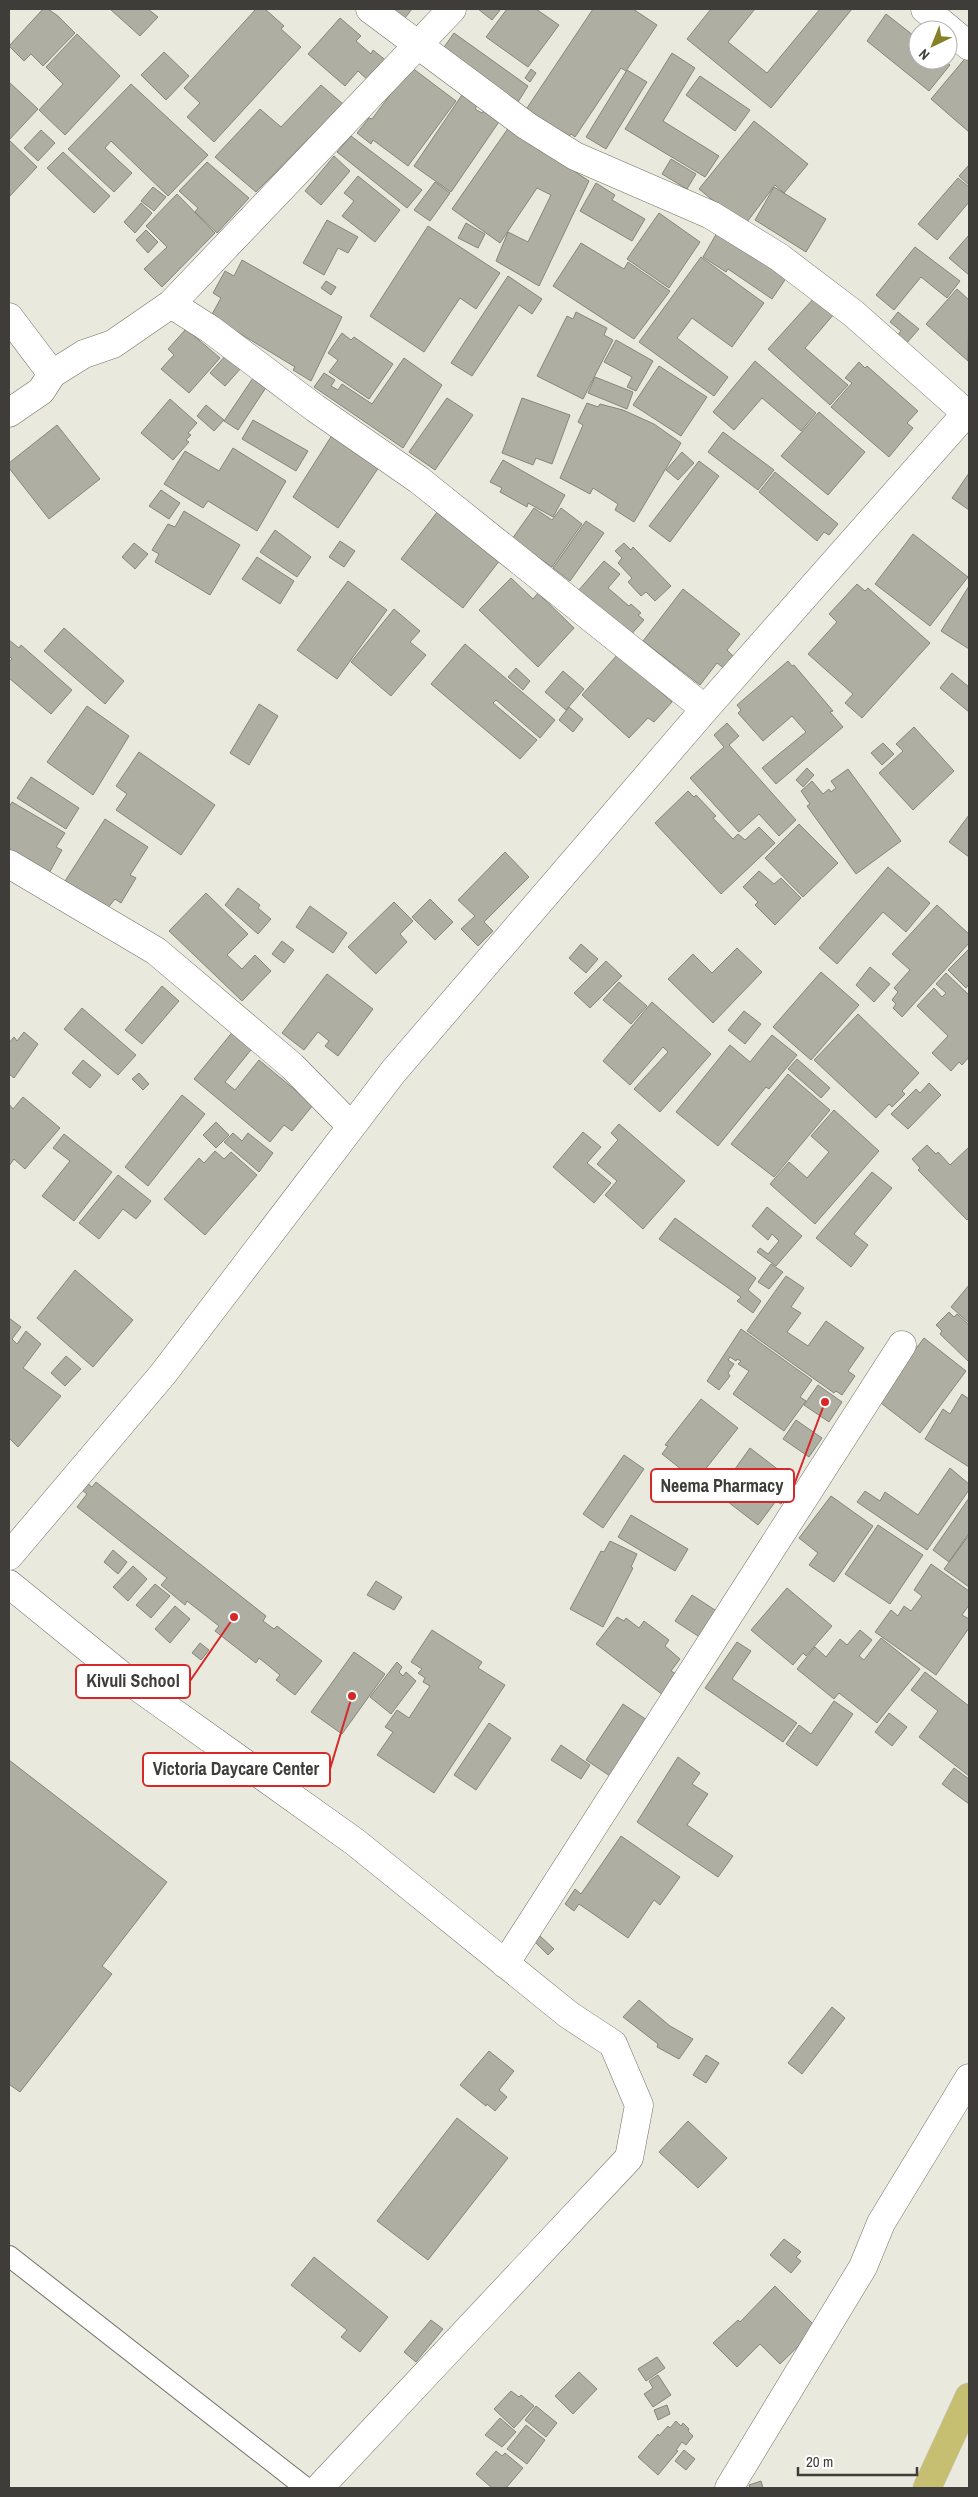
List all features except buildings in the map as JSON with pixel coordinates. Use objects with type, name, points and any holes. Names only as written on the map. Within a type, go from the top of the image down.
[{"type":"highway","points":[[927,2488],[969,2397]]},
{"type":"street","points":[[9,1556],[163,1374],[394,1072],[705,710],[968,411],[854,314],[779,256],[711,215],[574,156],[527,126],[370,9]]},
{"type":"street","points":[[9,413],[40,390],[52,374],[84,354],[112,344],[171,304],[452,9]]},
{"type":"street","points":[[925,9],[969,46]]},
{"type":"street","points":[[171,304],[210,329],[314,408],[419,480],[705,710]]},
{"type":"street","points":[[9,317],[52,374]]},
{"type":"street","points":[[9,864],[156,951],[292,1066],[351,1126]]},
{"type":"street","points":[[506,1964],[902,1345]]},
{"type":"street","points":[[9,1584],[122,1675],[356,1842],[569,2015],[613,2044],[639,2105],[629,2158],[319,2488]]},
{"type":"street","points":[[729,2488],[863,2267],[882,2222],[969,2078]]},
{"type":"lane","points":[[9,2256],[306,2488]]},
{"type":"place","name":"Neema Pharmacy","points":[[825,1402]]},
{"type":"place","name":"Kivuli School","points":[[234,1617]]},
{"type":"place","name":"Victoria Daycare Center","points":[[352,1696]]}]
